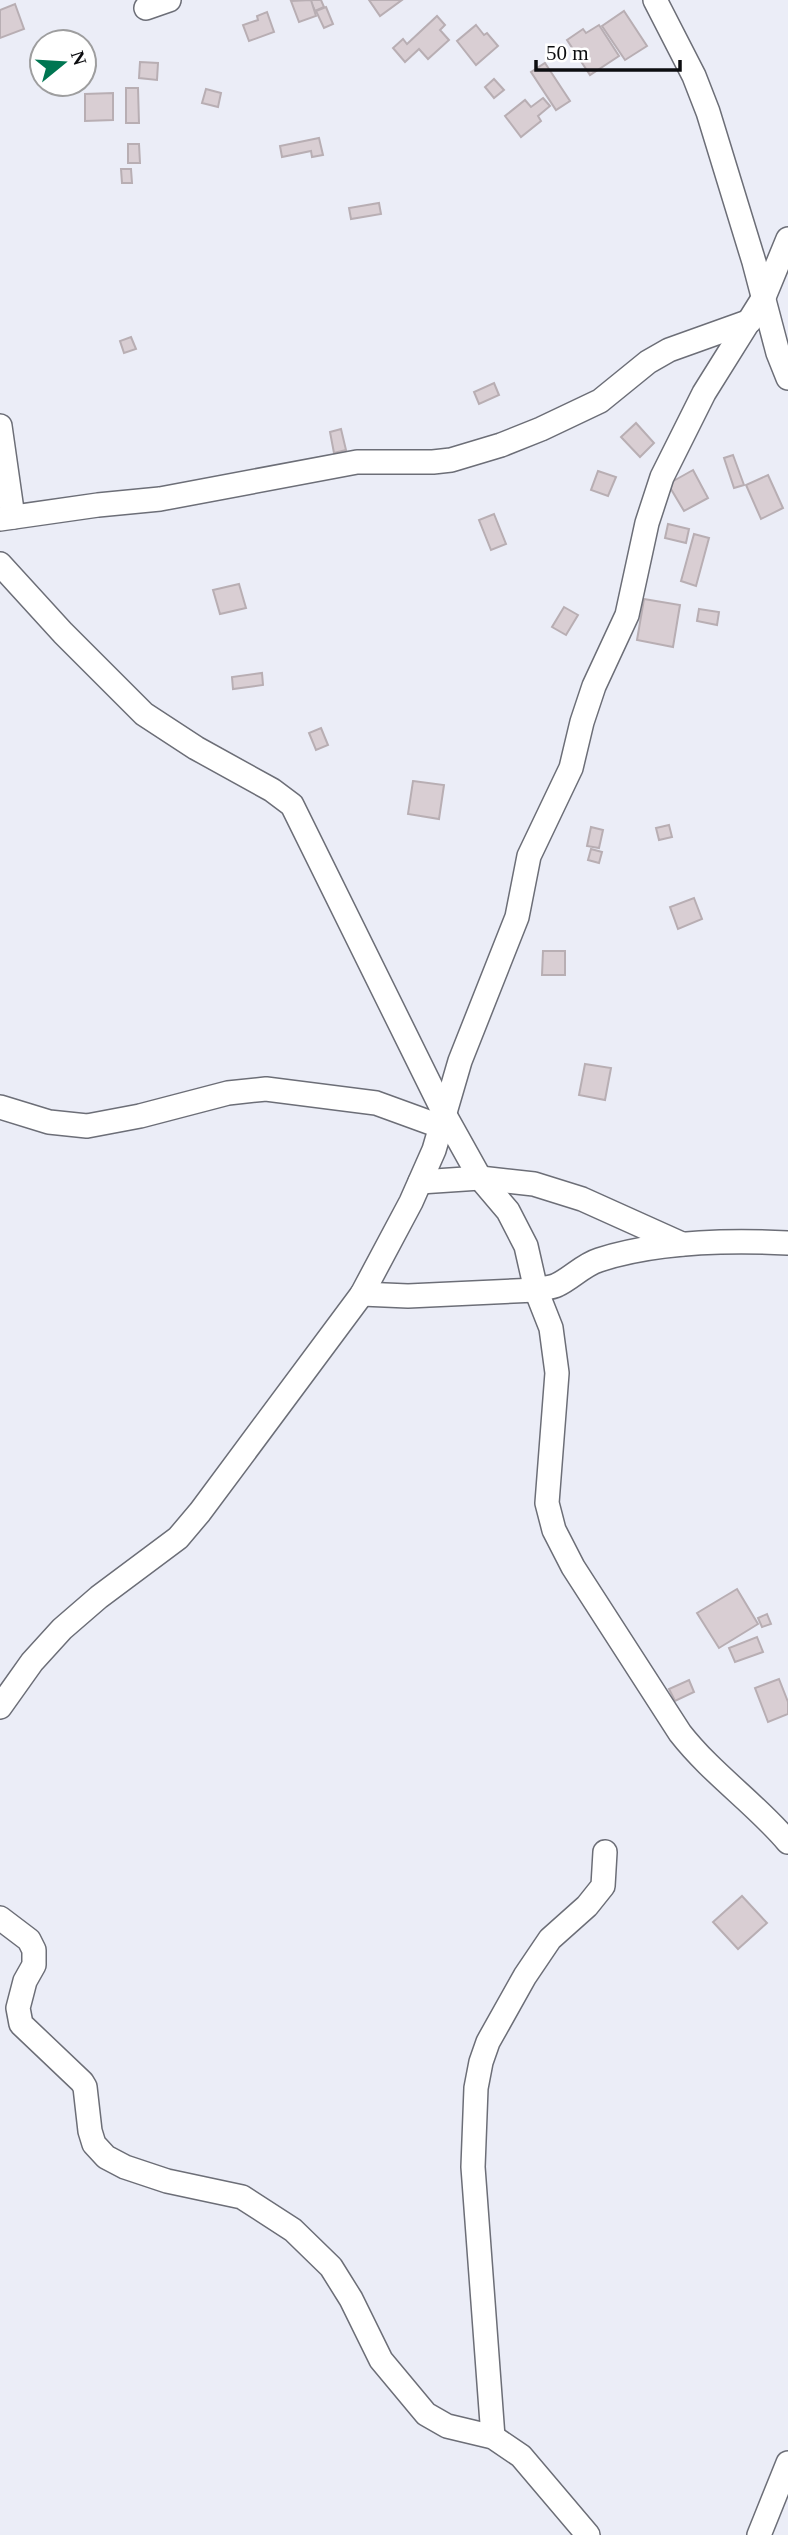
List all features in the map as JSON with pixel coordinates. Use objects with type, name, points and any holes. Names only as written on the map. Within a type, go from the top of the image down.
[{"type":"street","points":[[146,8],[169,0]]},
{"type":"street","points":[[655,0],[694,76],[774,289],[778,353],[788,378]]},
{"type":"street","points":[[0,1707],[32,1662],[62,1629],[99,1597],[178,1538],[362,1294],[420,1182],[444,1122],[460,1061],[517,917],[529,856],[571,768],[594,686],[627,615],[648,523],[662,477],[704,393],[774,289],[788,239]]},
{"type":"street","points":[[0,426],[7,518],[160,499],[357,462],[451,460],[501,445],[541,429],[600,401],[648,362],[669,350],[750,321]]},
{"type":"street","points":[[0,564],[63,634],[144,714],[196,748],[272,790],[292,805],[444,1122],[480,1178],[508,1211],[526,1245],[536,1290],[551,1328],[557,1373],[547,1503],[554,1530],[573,1567],[680,1733],[698,1756],[771,1822],[788,1842]]},
{"type":"street","points":[[0,1107],[49,1122],[87,1126],[140,1116],[228,1093],[266,1090],[376,1103],[444,1122]]},
{"type":"street","points":[[420,1182],[480,1178],[534,1184],[558,1190],[681,1244]]},
{"type":"street","points":[[362,1294],[408,1296],[536,1290],[556,1286],[585,1266],[599,1260],[681,1244],[747,1241],[788,1243]]},
{"type":"street","points":[[493,2437],[473,2167],[476,2088],[481,2062],[488,2042],[525,1976],[550,1939],[587,1906],[603,1886],[606,1852]]},
{"type":"street","points":[[0,1918],[29,1940],[34,1950],[34,1965],[25,1982],[18,2008],[21,2024],[82,2081],[94,2144],[106,2157],[125,2167],[167,2181],[242,2197],[293,2230],[331,2267],[351,2299],[381,2360],[426,2413],[447,2426],[493,2437],[521,2456],[589,2535]]},
{"type":"street","points":[[759,2535],[788,2463]]},
{"type":"building","points":[[310,0],[321,0],[324,7],[315,11]]},
{"type":"building","points":[[311,0],[316,16],[299,22],[291,1]]},
{"type":"building","points":[[369,0],[402,0],[380,16]]},
{"type":"building","points":[[15,4],[24,29],[0,38],[0,10]]},
{"type":"building","points":[[326,7],[333,24],[324,28],[316,11]]},
{"type":"building","points":[[624,11],[647,46],[625,60],[602,26]]},
{"type":"building","points":[[267,12],[274,32],[249,41],[243,25],[258,20],[257,16]]},
{"type":"building","points":[[437,16],[445,25],[440,30],[449,40],[428,59],[419,49],[405,62],[393,48],[403,39],[407,44]]},
{"type":"building","points":[[476,25],[498,46],[476,65],[457,41]]},
{"type":"building","points":[[599,25],[619,56],[590,75],[567,40],[583,29],[586,33]]},
{"type":"building","points":[[140,62],[158,63],[157,80],[139,78]]},
{"type":"building","points":[[545,63],[570,101],[556,110],[531,72]]},
{"type":"building","points":[[494,79],[504,90],[494,98],[485,87]]},
{"type":"building","points":[[126,88],[138,88],[139,123],[126,123]]},
{"type":"building","points":[[206,89],[221,93],[218,107],[202,103]]},
{"type":"building","points":[[113,93],[113,120],[85,121],[85,98],[98,98],[98,94]]},
{"type":"building","points":[[543,98],[550,106],[538,116],[541,121],[521,137],[505,116],[525,100],[531,107]]},
{"type":"building","points":[[319,138],[323,155],[312,157],[311,151],[282,157],[280,146]]},
{"type":"building","points":[[128,144],[139,144],[140,163],[128,163]]},
{"type":"building","points":[[121,169],[131,169],[132,183],[122,183]]},
{"type":"building","points":[[379,203],[381,214],[351,219],[349,208]]},
{"type":"building","points":[[131,337],[136,349],[124,353],[120,341]]},
{"type":"building","points":[[494,383],[499,395],[479,404],[474,392]]},
{"type":"building","points":[[636,423],[654,443],[640,457],[621,437]]},
{"type":"building","points":[[341,429],[346,450],[334,453],[330,432]]},
{"type":"building","points":[[733,455],[744,485],[734,488],[724,458]]},
{"type":"building","points":[[693,470],[708,498],[684,511],[668,484]]},
{"type":"building","points":[[598,471],[616,477],[608,496],[591,490]]},
{"type":"building","points":[[768,475],[783,508],[761,519],[746,485]]},
{"type":"building","points":[[494,514],[506,544],[491,550],[479,520]]},
{"type":"building","points":[[668,524],[689,529],[686,543],[665,538]]},
{"type":"building","points":[[694,534],[709,538],[696,586],[681,581]]},
{"type":"building","points":[[239,584],[246,608],[220,614],[213,590]]},
{"type":"building","points":[[644,599],[680,605],[673,647],[637,640]]},
{"type":"building","points":[[564,607],[578,615],[566,635],[552,627]]},
{"type":"building","points":[[699,609],[719,612],[717,625],[697,621]]},
{"type":"building","points":[[262,673],[263,685],[233,689],[232,677]]},
{"type":"building","points":[[321,728],[328,745],[316,750],[309,733]]},
{"type":"building","points":[[413,781],[444,785],[439,819],[408,814]]},
{"type":"building","points":[[669,825],[672,837],[659,840],[656,828]]},
{"type":"building","points":[[591,827],[603,830],[599,848],[587,846]]},
{"type":"building","points":[[591,849],[602,852],[599,863],[588,860]]},
{"type":"building","points":[[694,898],[702,919],[678,929],[670,907]]},
{"type":"building","points":[[543,951],[565,951],[565,975],[542,975]]},
{"type":"building","points":[[585,1064],[611,1068],[605,1100],[579,1095]]},
{"type":"building","points":[[737,1589],[758,1624],[719,1648],[697,1613]]},
{"type":"building","points":[[767,1614],[771,1624],[762,1627],[758,1618]]},
{"type":"building","points":[[757,1637],[763,1652],[735,1662],[729,1648]]},
{"type":"building","points":[[779,1679],[788,1702],[788,1714],[768,1722],[755,1688]]},
{"type":"building","points":[[689,1680],[694,1692],[675,1701],[669,1689]]},
{"type":"building","points":[[742,1896],[767,1923],[738,1949],[713,1922]]}]
